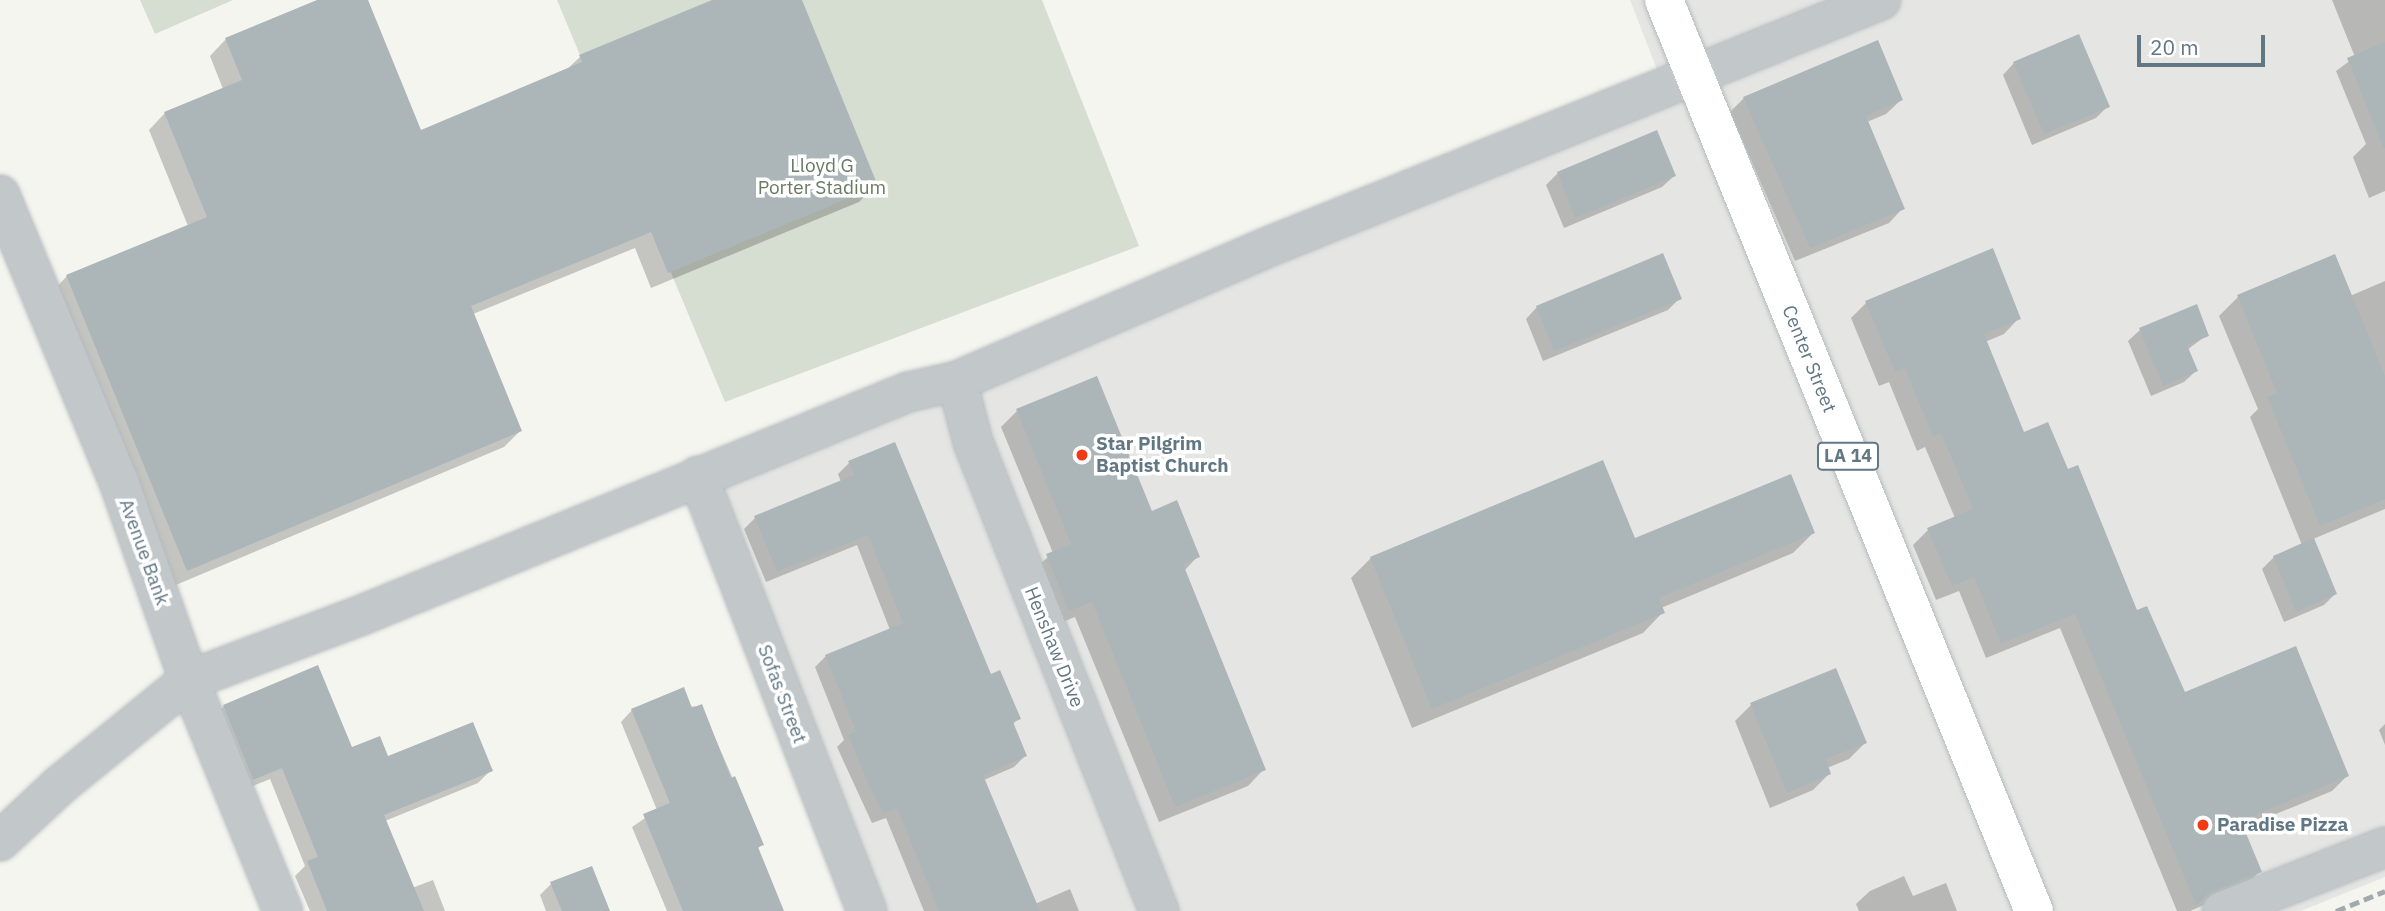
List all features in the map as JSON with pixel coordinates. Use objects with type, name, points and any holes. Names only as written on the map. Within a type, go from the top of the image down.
[{"type":"main road","name":"Center Street","points":[[1664,0],[2034,911]]},
{"type":"street","points":[[0,841],[60,785],[189,680],[362,615],[908,391],[957,381],[1693,73],[1881,0]]},
{"type":"street","name":"Avenue Bank","points":[[0,195],[119,482],[189,680],[283,911]]},
{"type":"street","name":"Henshaw Drive","points":[[957,381],[973,442],[1158,911]]},
{"type":"street","name":"Sofas Street","points":[[698,477],[867,911]]},
{"type":"street","points":[[2222,911],[2385,847]]},
{"type":"shaded area","points":[[1630,0],[2385,0],[2385,877],[2301,911],[869,911],[698,476],[1663,85]]},
{"type":"green space","points":[[140,0],[233,0],[155,34]]},
{"type":"green space","name":"Lloyd G Porter Stadium","points":[[557,0],[1042,0],[1139,246],[725,402]]},
{"type":"building","points":[[317,0],[368,0],[421,130],[582,62],[579,55],[712,0],[802,0],[878,186],[668,273],[651,232],[471,306],[522,431],[187,571],[66,275],[207,217],[164,112],[242,80],[225,38]]},
{"type":"building","points":[[2079,34],[2110,107],[2044,134],[2013,62]]},
{"type":"building","points":[[1878,40],[1903,100],[1866,116],[1905,209],[1810,248],[1743,97]]},
{"type":"building","points":[[2385,42],[2385,148],[2384,149],[2347,58]]},
{"type":"building","points":[[1657,130],[1676,176],[1575,218],[1557,172]]},
{"type":"building","points":[[1993,248],[2021,319],[1984,334],[2024,432],[2048,422],[2068,469],[2078,465],[2137,610],[2147,606],[2185,692],[2296,646],[2349,776],[2241,821],[2262,872],[2214,891],[2196,905],[2075,614],[2001,644],[1974,577],[1952,586],[1927,528],[1973,509],[1941,433],[1933,437],[1905,368],[1895,372],[1865,301]]},
{"type":"building","points":[[1663,253],[1682,299],[1554,351],[1536,306]]},
{"type":"building","points":[[2335,254],[2385,376],[2385,499],[2320,526],[2267,397],[2277,393],[2237,295]]},
{"type":"building","points":[[2197,304],[2209,336],[2187,345],[2198,371],[2163,386],[2139,328]]},
{"type":"building","points":[[1097,376],[1152,511],[1177,500],[1200,557],[1183,564],[1266,770],[1175,807],[1092,602],[1069,611],[1046,554],[1071,544],[1016,409]]},
{"type":"building","points":[[895,442],[991,674],[1000,670],[1021,719],[1013,722],[1027,756],[983,775],[1040,911],[939,911],[897,808],[883,813],[868,783],[848,735],[856,731],[825,655],[903,623],[868,535],[777,572],[754,516],[854,475],[848,461]]},
{"type":"building","points":[[1603,460],[1635,538],[1791,474],[1815,533],[1659,598],[1665,613],[1432,709],[1370,557]]},
{"type":"building","points":[[2314,538],[2337,594],[2296,612],[2273,556]]},
{"type":"building","points":[[318,665],[352,747],[380,736],[388,756],[473,722],[493,771],[384,815],[424,911],[327,911],[307,861],[318,857],[282,768],[253,780],[223,705]]},
{"type":"building","points":[[1836,668],[1867,743],[1826,759],[1831,774],[1787,793],[1750,703]]},
{"type":"building","points":[[684,687],[692,708],[702,704],[731,778],[735,776],[764,845],[758,847],[784,911],[683,911],[643,814],[670,803],[631,709]]},
{"type":"building","points":[[592,866],[610,911],[562,911],[550,882]]},
{"type":"railway","points":[[2336,911],[2385,891]]},
{"type":"place","name":"Star Pilgrim Baptist Church","points":[[1082,455]]},
{"type":"place","name":"Paradise Pizza","points":[[2203,825]]}]
